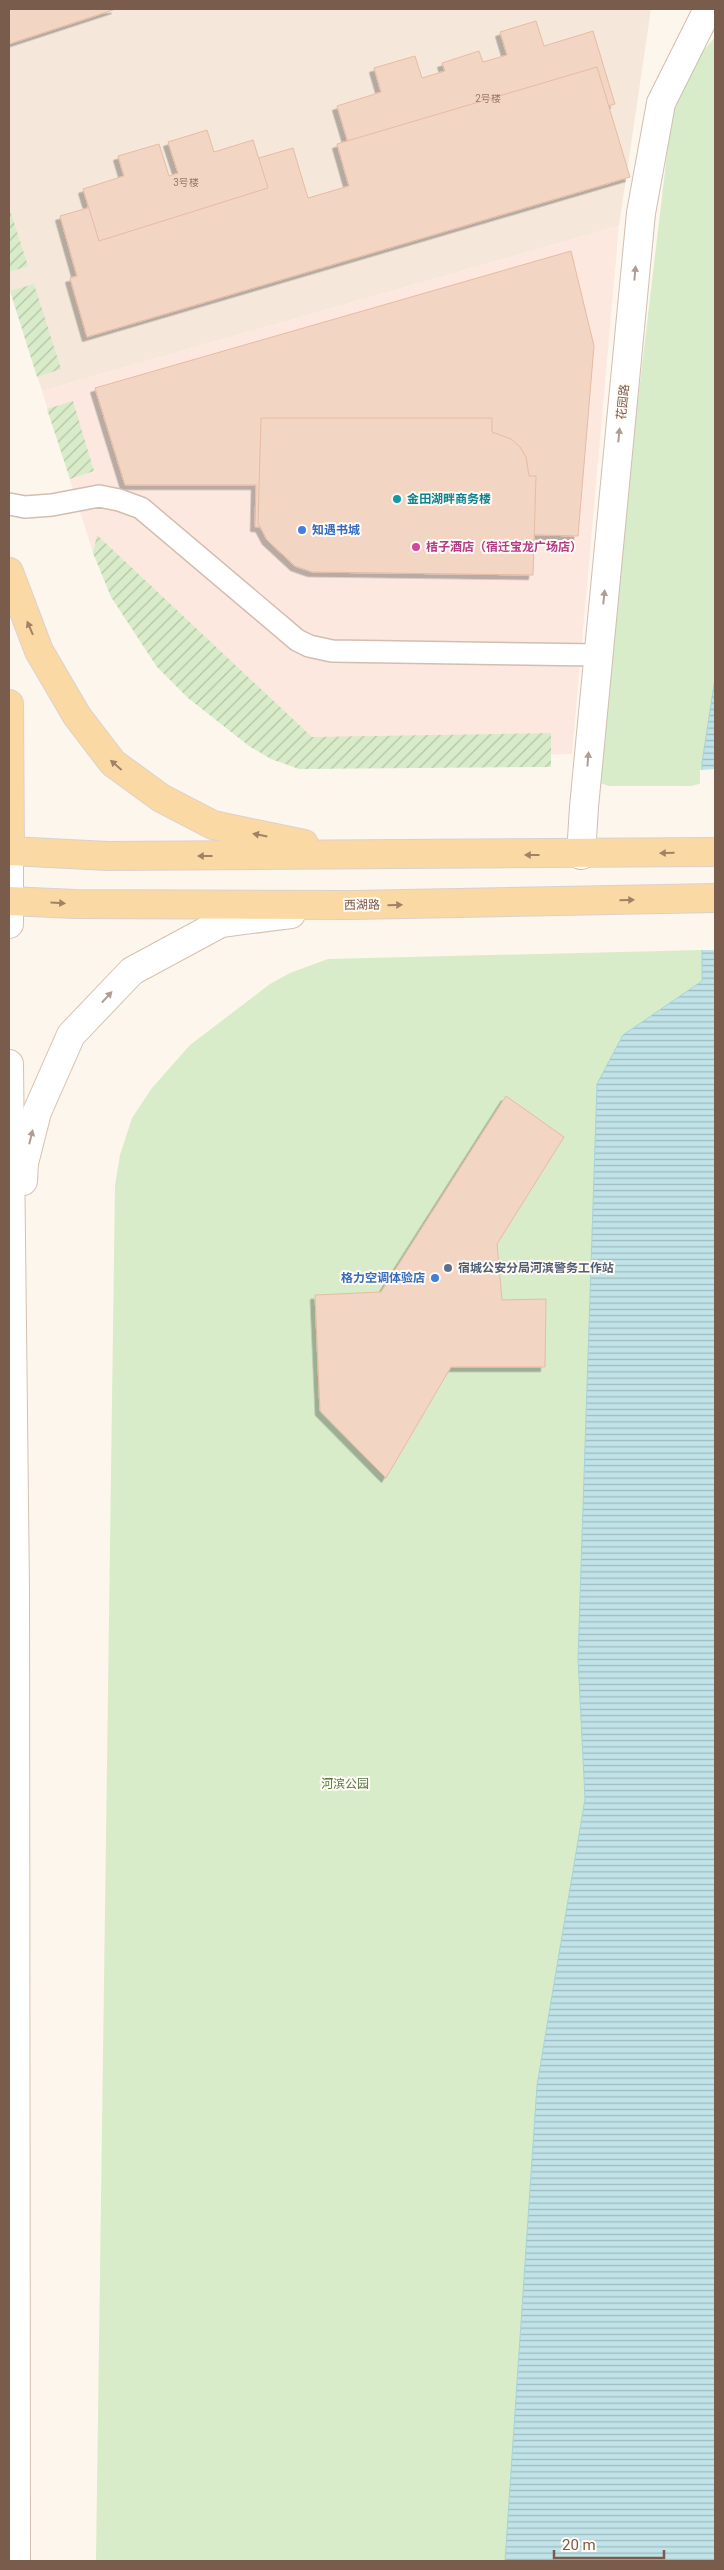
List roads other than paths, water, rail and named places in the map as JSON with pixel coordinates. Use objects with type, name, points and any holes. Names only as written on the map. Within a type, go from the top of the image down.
[{"type":"main road","name":"花园路","points":[[581,855],[598,654],[641,214],[661,103],[708,9]]},
{"type":"main road","points":[[9,572],[39,651],[76,716],[113,763],[161,798],[213,825],[359,855]]},
{"type":"main road","points":[[9,704],[9,924]]},
{"type":"main road","points":[[9,850],[84,856],[581,855],[715,852]]},
{"type":"main road","name":"西湖路","points":[[9,901],[75,904],[353,905],[715,898]]},
{"type":"main road","points":[[12,1324],[24,1162],[37,1112],[71,1035],[132,971],[222,923],[353,905]]},
{"type":"main road","points":[[9,1064],[15,1590],[16,2561]]},
{"type":"lane","points":[[9,504],[25,507],[52,505],[99,496],[119,500],[141,508],[298,640],[309,646],[332,651],[598,654]]},
{"type":"water","points":[[715,678],[715,2561],[505,2561],[537,2085],[585,1799],[578,1658],[597,1084],[623,1035],[702,981],[702,763]]},
{"type":"place","name":"金田湖畔商务楼","points":[[397,499]]},
{"type":"place","name":"知遇书城","points":[[302,530]]},
{"type":"place","name":"桔子酒店（宿迁宝龙广场店）","points":[[416,547]]},
{"type":"place","name":"宿城公安分局河滨警务工作站","points":[[448,1268]]},
{"type":"place","name":"格力空调体验店","points":[[435,1278]]},
{"type":"park label","name":"河滨公园","points":[[345,1784]]}]
